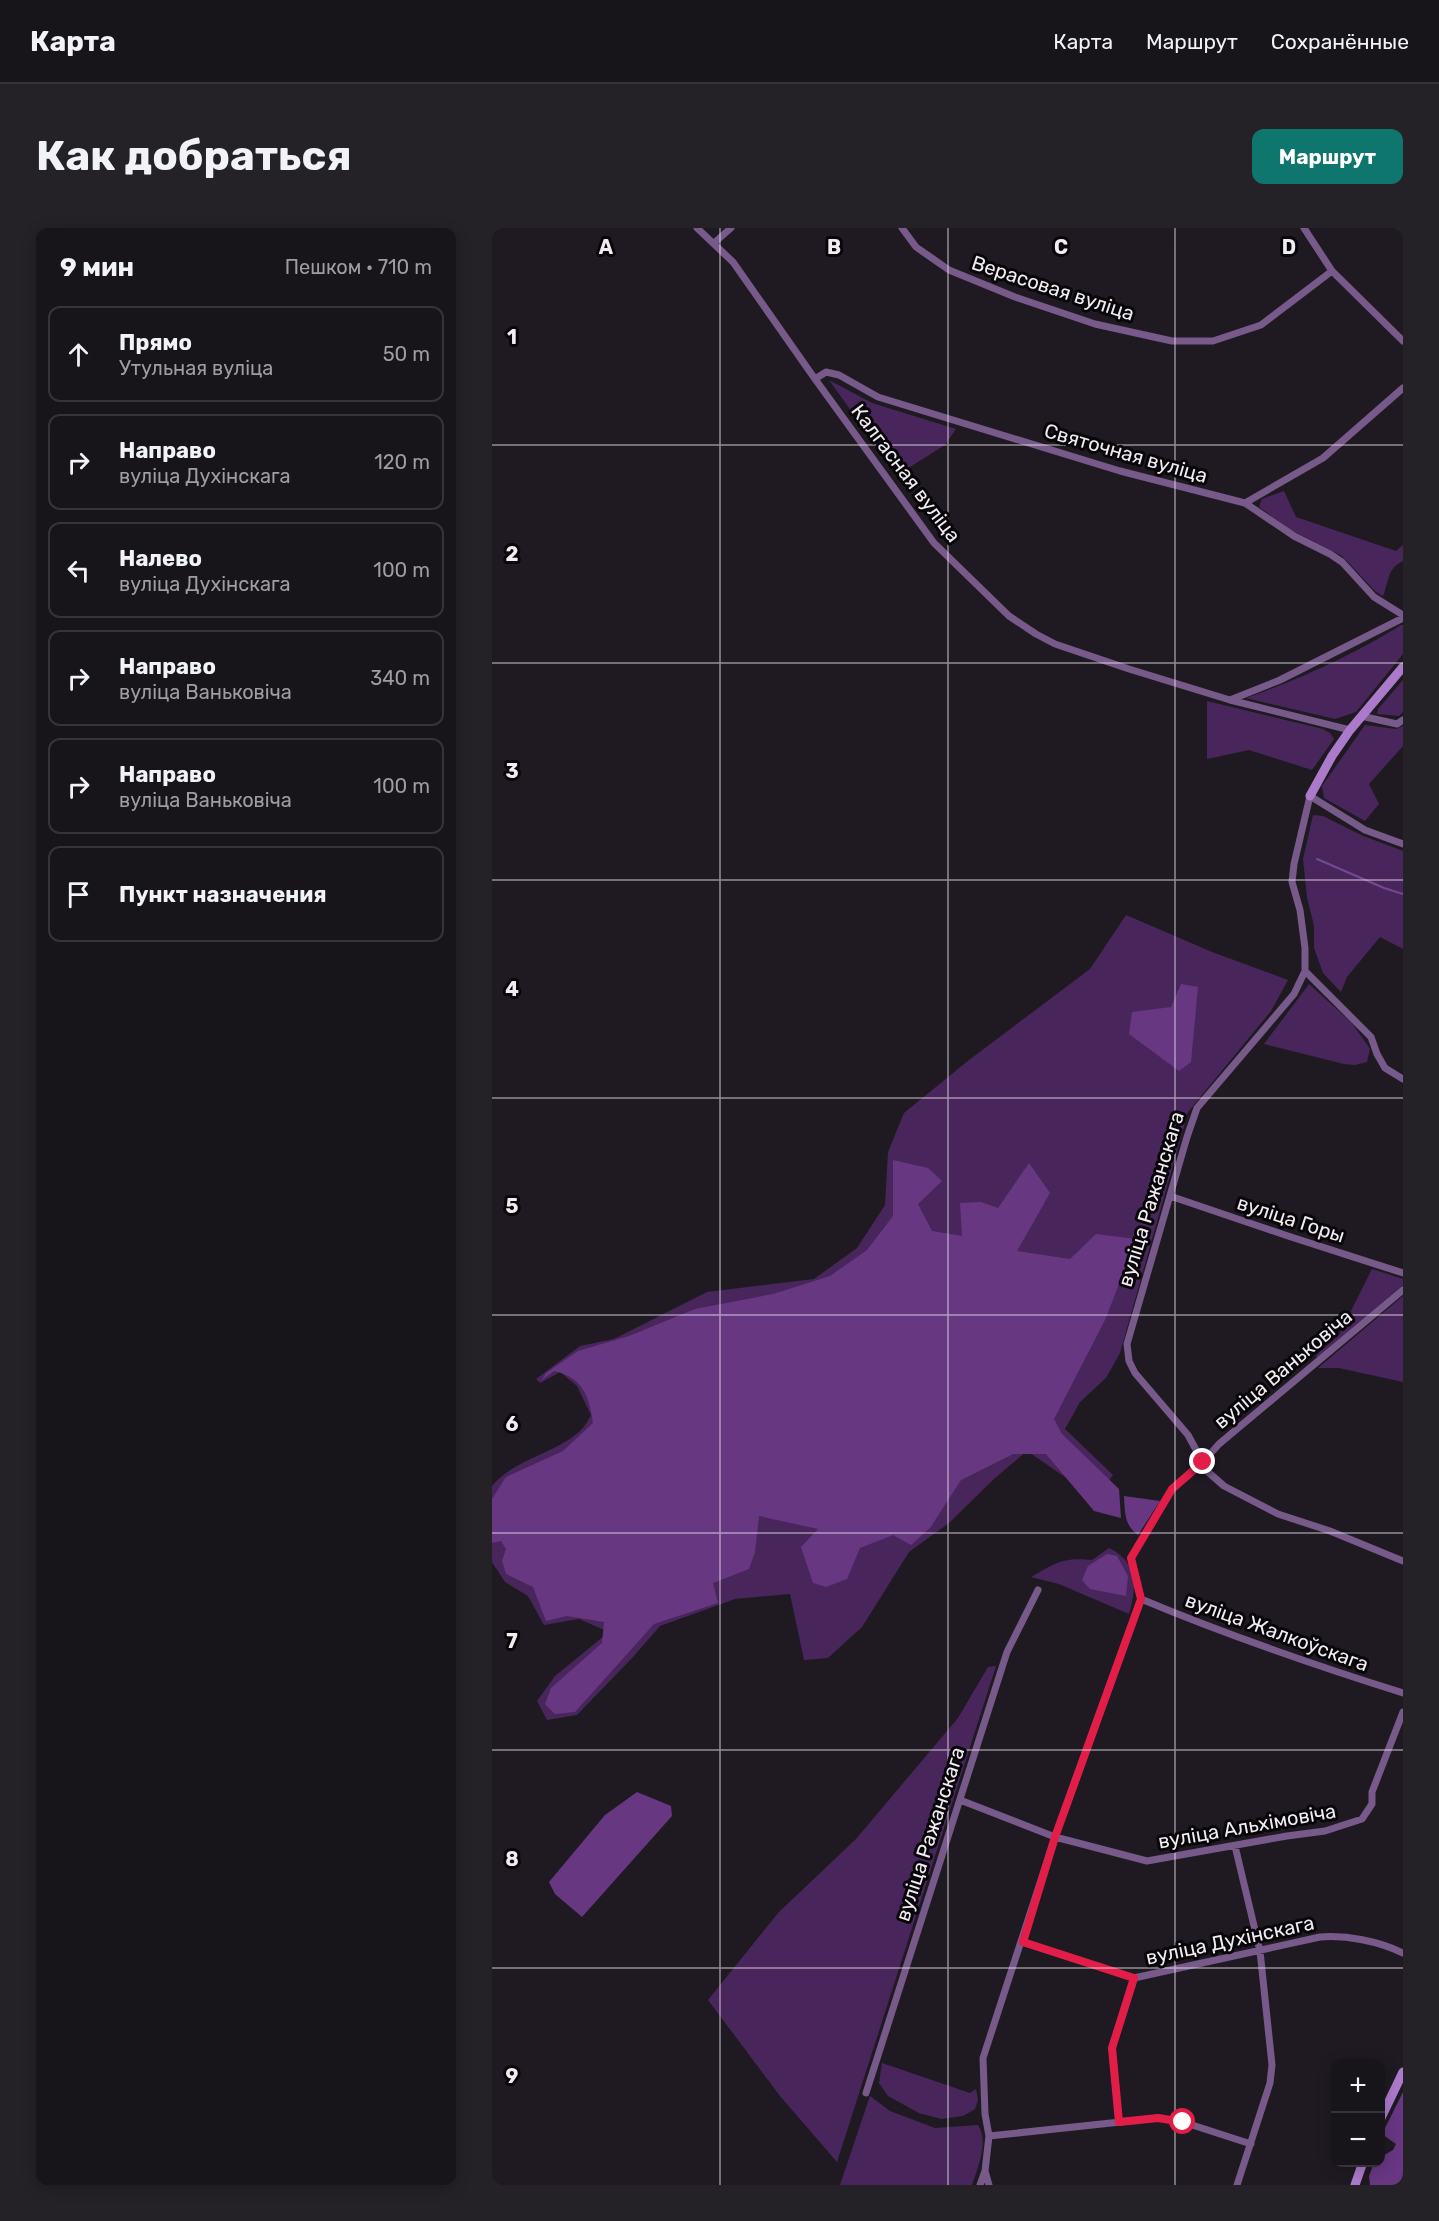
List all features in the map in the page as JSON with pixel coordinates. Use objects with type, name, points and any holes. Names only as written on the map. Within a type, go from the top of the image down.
[{"type":"street","name":"Калгасная вуліца","points":[[696,228],[733,262],[815,380],[934,543],[1009,616],[1055,644],[1230,700],[1350,730]]},
{"type":"street","points":[[714,243],[731,228]]},
{"type":"street","name":"Верасовая вуліца","points":[[902,228],[916,247],[949,270],[1015,297],[1095,324],[1172,341],[1213,341],[1261,325],[1332,271]]},
{"type":"street","points":[[1304,228],[1332,271],[1403,341]]},
{"type":"street","name":"Святочная вуліца","points":[[815,380],[826,372],[838,375],[878,397],[1120,471],[1245,503]]},
{"type":"street","points":[[1230,700],[1280,680],[1403,617],[1374,597],[1342,562],[1294,536],[1245,503],[1323,458],[1403,388]]},
{"type":"street","points":[[1403,667],[1350,730],[1332,756],[1310,796],[1292,882],[1302,929],[1305,971],[1371,1037],[1385,1068],[1403,1078]]},
{"type":"street","points":[[1361,716],[1397,724],[1403,720]]},
{"type":"street","points":[[1310,796],[1365,830],[1403,844]]},
{"type":"street","name":"вуліца Ражанскага","points":[[1203,1462],[1188,1435],[1135,1372],[1129,1361],[1127,1344],[1186,1137],[1197,1108],[1294,994],[1305,971]]},
{"type":"street","name":"вуліца Горы","points":[[1170,1196],[1403,1273]]},
{"type":"street","name":"вуліца Ваньковіча","points":[[1141,1599],[1131,1558],[1172,1489],[1203,1462],[1219,1444],[1403,1290]]},
{"type":"street","points":[[1203,1462],[1208,1472],[1224,1486],[1278,1514],[1330,1532],[1403,1562]]},
{"type":"street","name":"вуліца Ражанскага","points":[[866,2093],[1007,1652],[1038,1590]]},
{"type":"street","points":[[980,2185],[985,2171],[989,2136],[984,2058],[1055,1837],[1141,1599]]},
{"type":"street","name":"вуліца Жалкоўскага","points":[[1141,1599],[1265,1647],[1403,1693]]},
{"type":"street","name":"вуліца Альхімовіча","points":[[960,1800],[1055,1837],[1147,1861],[1325,1831],[1362,1819],[1372,1804],[1372,1792],[1403,1712]]},
{"type":"street","points":[[1235,1845],[1260,1952],[1272,2065],[1270,2083],[1238,2185]]},
{"type":"street","name":"вуліца Духінскага","points":[[1023,1942],[1134,1978],[1320,1937],[1337,1936],[1389,1947],[1403,1953]]},
{"type":"street","name":"вуліца Духінскага","points":[[1119,2122],[1112,2048],[1134,1978]]},
{"type":"street","points":[[1383,2113],[1403,2072]]},
{"type":"street","points":[[989,2136],[1158,2118],[1183,2122],[1251,2144]]},
{"type":"street","points":[[1355,2185],[1362,2167]]},
{"type":"street","points":[[985,2171],[989,2185]]},
{"type":"shaded area","points":[[829,380],[872,403],[956,429],[945,445],[897,475]]},
{"type":"shaded area","points":[[1284,491],[1296,517],[1396,551],[1403,545],[1403,561],[1391,571],[1383,596],[1376,592],[1342,556],[1291,530],[1259,507],[1262,499]]},
{"type":"shaded area","points":[[1403,625],[1403,654],[1356,712],[1335,719],[1246,698],[1326,666]]},
{"type":"shaded area","points":[[1403,680],[1403,712],[1399,716],[1377,714],[1378,709]]},
{"type":"shaded area","points":[[1207,701],[1323,729],[1334,739],[1312,770],[1249,750],[1207,759]]},
{"type":"shaded area","points":[[1365,725],[1396,729],[1403,726],[1403,746],[1369,784],[1379,804],[1365,821],[1324,798],[1322,786]]},
{"type":"shaded area","points":[[1313,815],[1323,816],[1361,835],[1403,851],[1403,949],[1380,937],[1347,977],[1341,992],[1323,973],[1314,948],[1314,926],[1307,897],[1303,859]]},
{"type":"shaded area","points":[[1126,915],[1212,952],[1288,980],[1271,1011],[1188,1112],[1120,1353],[1106,1378],[1080,1402],[1065,1429],[1113,1475],[1096,1498],[1027,1451],[995,1478],[949,1523],[909,1552],[862,1627],[828,1658],[804,1660],[790,1594],[735,1599],[660,1626],[577,1715],[547,1720],[537,1701],[555,1676],[609,1632],[579,1619],[544,1625],[528,1596],[505,1582],[492,1562],[492,1486],[512,1469],[570,1439],[582,1429],[591,1415],[577,1386],[560,1372],[540,1383],[536,1379],[580,1346],[614,1339],[707,1292],[814,1279],[857,1248],[885,1205],[888,1152],[904,1113],[969,1060],[1090,969]]},
{"type":"shaded area","points":[[1181,984],[1198,987],[1191,1062],[1179,1071],[1129,1034],[1132,1012],[1171,1007]]},
{"type":"shaded area","points":[[1309,984],[1352,1023],[1370,1049],[1367,1062],[1355,1065],[1344,1064],[1264,1044]]},
{"type":"shaded area","points":[[893,1160],[928,1168],[942,1181],[918,1204],[932,1231],[962,1236],[960,1203],[981,1202],[998,1208],[1029,1163],[1050,1193],[1017,1251],[1070,1259],[1096,1234],[1136,1239],[1106,1318],[1054,1419],[1062,1434],[1119,1489],[1121,1518],[1094,1511],[1046,1454],[1013,1454],[961,1480],[930,1528],[911,1545],[893,1535],[860,1548],[847,1579],[826,1587],[813,1583],[801,1547],[818,1529],[759,1516],[755,1552],[749,1569],[713,1583],[718,1603],[654,1624],[575,1712],[555,1714],[545,1704],[551,1688],[602,1643],[604,1622],[567,1616],[546,1621],[533,1587],[506,1574],[502,1561],[506,1549],[501,1541],[492,1543],[492,1499],[506,1477],[563,1451],[593,1423],[587,1397],[578,1383],[554,1371],[542,1380],[546,1373],[578,1351],[629,1336],[695,1309],[773,1294],[830,1276],[867,1250],[893,1216]]},
{"type":"shaded area","points":[[1372,1269],[1403,1279],[1403,1285],[1318,1357],[1315,1356],[1339,1335]]},
{"type":"shaded area","points":[[1403,1296],[1403,1382],[1339,1368],[1318,1368]]},
{"type":"shaded area","points":[[1124,1496],[1160,1501],[1138,1535],[1128,1522]]},
{"type":"shaded area","points":[[1109,1548],[1125,1560],[1133,1576],[1134,1585],[1129,1614],[1059,1584],[1031,1577],[1066,1560],[1092,1560]]},
{"type":"shaded area","points":[[1107,1554],[1117,1556],[1128,1576],[1126,1596],[1090,1589],[1082,1580],[1088,1566]]},
{"type":"shaded area","points":[[996,1666],[837,2162],[780,2096],[708,2000],[779,1912],[856,1839],[958,1718],[988,1667]]},
{"type":"shaded area","points":[[637,1792],[671,1806],[672,1816],[582,1917],[555,1894],[549,1882],[605,1815]]},
{"type":"shaded area","points":[[882,2063],[970,2093],[976,2089],[978,2100],[975,2109],[963,2116],[941,2119],[919,2113],[888,2096],[879,2083]]},
{"type":"shaded area","points":[[1403,2092],[1403,2185],[1370,2185],[1369,2176],[1372,2167],[1385,2167],[1385,2155],[1393,2150],[1396,2144],[1385,2136],[1385,2128]]},
{"type":"shaded area","points":[[870,2096],[890,2111],[935,2128],[978,2125],[983,2147],[972,2185],[840,2185]]},
{"type":"waterway","points":[[1317,859],[1403,894]]},
{"type":"route","points":[[1183,2122],[1158,2118],[1119,2122],[1112,2048],[1134,1978],[1023,1942],[1055,1837],[1096,1718],[1141,1599],[1131,1558],[1172,1489],[1203,1462]]}]
